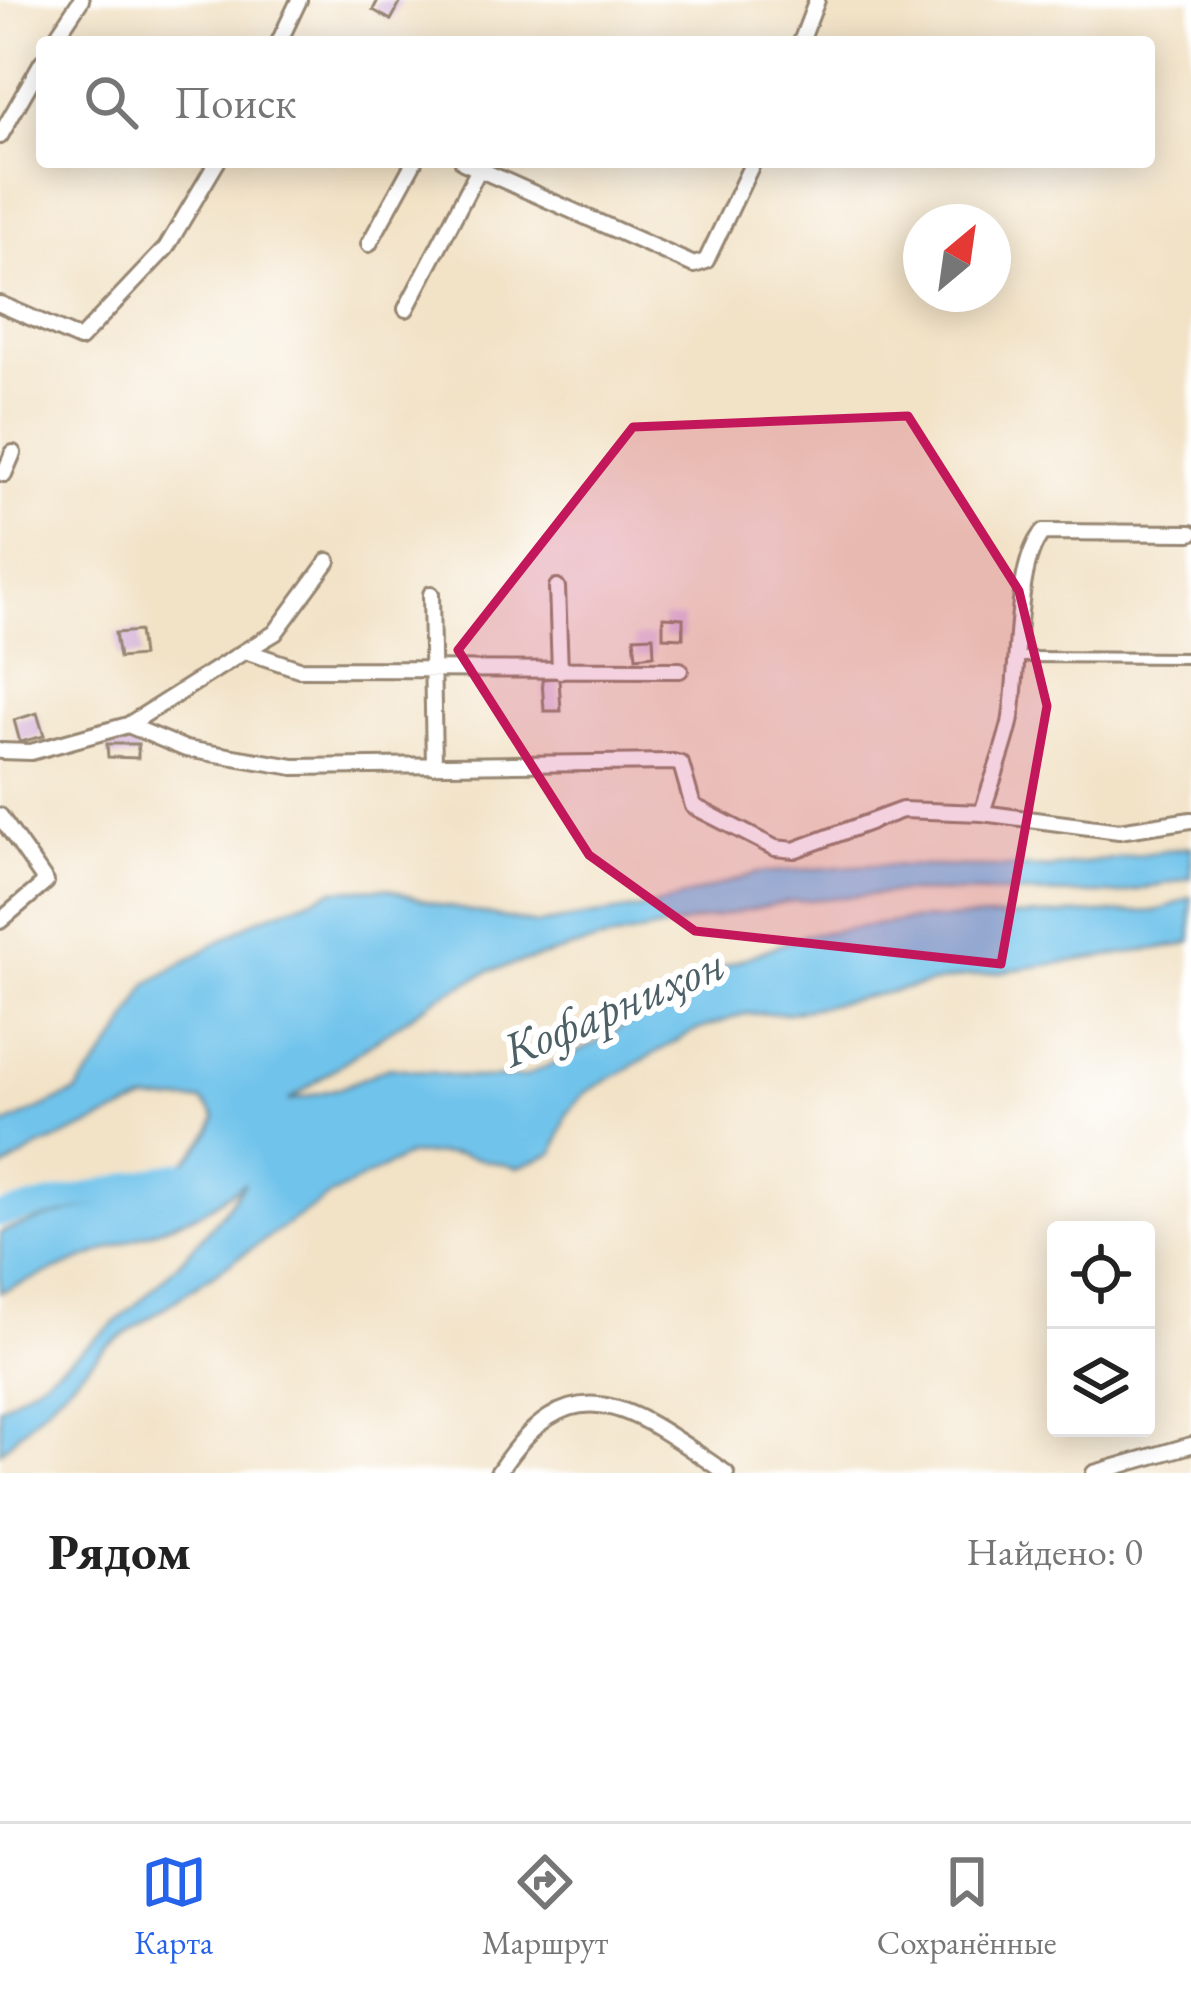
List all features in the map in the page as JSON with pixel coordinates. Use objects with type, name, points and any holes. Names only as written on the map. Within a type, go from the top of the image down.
[{"type":"street","points":[[57,36],[81,0]]},
{"type":"street","points":[[282,36],[299,0]]},
{"type":"street","points":[[803,36],[817,0]]},
{"type":"street","points":[[0,136],[36,73]]},
{"type":"street","points":[[0,304],[80,339],[166,248],[213,168]]},
{"type":"street","points":[[369,244],[411,168]]},
{"type":"street","points":[[473,168],[694,265],[706,261],[750,168]]},
{"type":"street","points":[[406,309],[478,171]]},
{"type":"street","points":[[0,472],[4,474],[13,453]]},
{"type":"street","points":[[982,813],[1009,728],[1020,657],[1024,566],[1030,546],[1043,532],[1191,533]]},
{"type":"street","points":[[0,751],[31,752],[128,725],[275,633],[328,561]]},
{"type":"street","points":[[557,587],[560,671]]},
{"type":"street","points":[[431,594],[434,766]]},
{"type":"street","points":[[245,651],[299,669],[680,670]]},
{"type":"street","points":[[128,725],[186,749],[253,763],[673,762],[681,764],[693,806],[775,848],[794,850],[902,810],[982,813],[1118,831],[1191,820]]},
{"type":"street","points":[[0,816],[46,882],[0,921]]},
{"type":"street","points":[[498,1473],[543,1420],[593,1402],[631,1413],[726,1473]]},
{"type":"street","points":[[1094,1473],[1191,1445]]},
{"type":"lane","points":[[1020,657],[1191,658]]},
{"type":"highlighted area","points":[[908,416],[1019,591],[1047,706],[1001,964],[695,931],[589,855],[458,650],[633,427]]},
{"type":"water","points":[[1191,847],[1191,878],[1120,894],[904,892],[785,902],[587,944],[490,971],[438,997],[288,1101],[343,1087],[389,1067],[474,1078],[524,1077],[594,1044],[711,971],[806,935],[909,920],[1159,911],[1191,897],[1191,942],[1182,945],[957,978],[789,1013],[744,1014],[694,1031],[585,1093],[567,1114],[554,1153],[518,1168],[459,1154],[409,1155],[331,1195],[106,1347],[0,1452],[0,1407],[69,1360],[133,1307],[193,1248],[245,1183],[202,1212],[0,1292],[0,1233],[154,1181],[181,1165],[202,1144],[216,1117],[202,1101],[146,1101],[37,1148],[0,1171],[0,1127],[76,1092],[119,1037],[147,984],[258,919],[334,890],[386,888],[439,905],[537,924],[655,906],[757,873],[868,865],[1051,868]]},
{"type":"building","points":[[378,0],[402,0],[391,20],[373,10]]},
{"type":"building","points":[[663,617],[683,618],[683,638],[663,637]]},
{"type":"building","points":[[139,631],[142,656],[119,658],[115,633]]},
{"type":"building","points":[[653,636],[654,655],[636,657],[634,637]]},
{"type":"building","points":[[559,678],[561,711],[544,711],[542,679]]},
{"type":"building","points":[[37,713],[44,736],[20,742],[14,720]]},
{"type":"building","points":[[107,744],[138,744],[138,758],[108,757]]},
{"type":"waterway","name":"Кофарниҳон","points":[[0,1215],[180,1173]]}]
